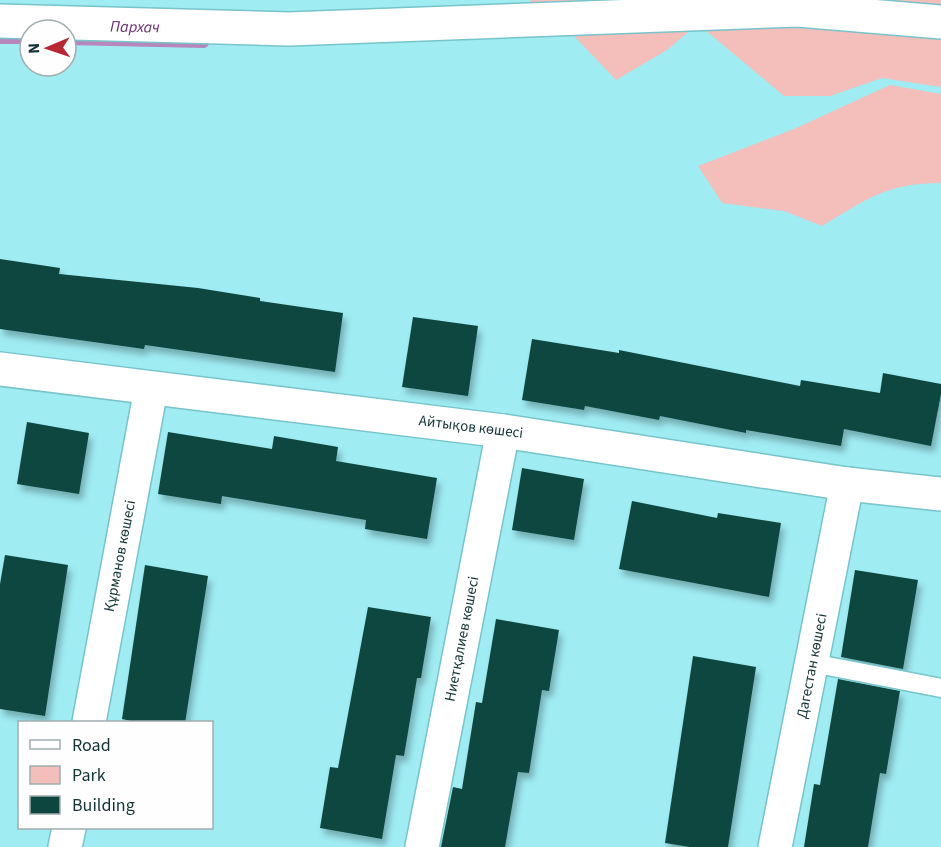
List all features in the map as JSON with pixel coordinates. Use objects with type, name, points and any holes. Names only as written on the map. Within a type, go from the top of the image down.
[{"type":"street","points":[[0,21],[290,29],[798,10],[941,22]]},
{"type":"street","name":"Айтықов көшесі","points":[[0,369],[503,431],[847,484],[941,494]]},
{"type":"street","name":"Құрманов көшесі","points":[[88,721],[151,389]]},
{"type":"street","name":"Ниетқалиев көшесі","points":[[422,847],[503,431]]},
{"type":"street","name":"Дагестан көшесі","points":[[775,847],[847,484]]},
{"type":"street","points":[[65,847],[69,829]]},
{"type":"lane","points":[[812,663],[941,688]]},
{"type":"green space","points":[[531,0],[941,0],[941,87],[882,78],[830,96],[784,96],[698,24],[667,50],[616,80],[574,36],[529,4]]},
{"type":"green space","points":[[890,85],[941,94],[941,183],[891,189],[822,226],[784,211],[722,203],[698,166],[794,129]]},
{"type":"building","points":[[0,259],[60,268],[59,274],[198,288],[260,298],[260,301],[343,313],[335,372],[145,345],[144,349],[0,329]]},
{"type":"building","points":[[413,317],[478,326],[468,396],[402,387]]},
{"type":"building","points":[[532,339],[619,353],[619,350],[800,386],[801,380],[880,393],[883,373],[941,384],[931,446],[844,429],[841,446],[746,430],[746,433],[660,416],[659,420],[585,406],[584,410],[522,400]]},
{"type":"building","points":[[27,422],[89,433],[79,494],[17,484]]},
{"type":"building","points":[[168,432],[272,449],[274,436],[338,447],[336,461],[437,478],[427,539],[365,529],[366,520],[222,496],[221,504],[158,494]]},
{"type":"building","points":[[522,468],[584,479],[574,540],[512,530]]},
{"type":"building","points":[[632,501],[717,518],[718,513],[781,523],[769,597],[619,569]]},
{"type":"building","points":[[5,555],[68,565],[45,716],[0,709],[0,584]]},
{"type":"building","points":[[145,565],[208,576],[185,721],[122,719]]},
{"type":"building","points":[[855,570],[918,580],[903,669],[841,657]]},
{"type":"building","points":[[368,607],[431,617],[421,678],[417,678],[404,756],[396,755],[382,839],[320,828],[330,767],[338,768]]},
{"type":"building","points":[[496,619],[559,630],[549,691],[542,690],[529,773],[518,772],[505,847],[441,847],[453,787],[462,789],[476,702],[482,703]]},
{"type":"building","points":[[693,656],[756,667],[728,847],[690,847],[665,843]]},
{"type":"building","points":[[838,679],[900,691],[886,774],[880,773],[868,847],[804,847],[814,784],[820,785]]},
{"type":"waterway","name":"Пархач","points":[[0,39],[18,39]]},
{"type":"waterway","name":"Пархач","points":[[78,40],[204,43]]}]
